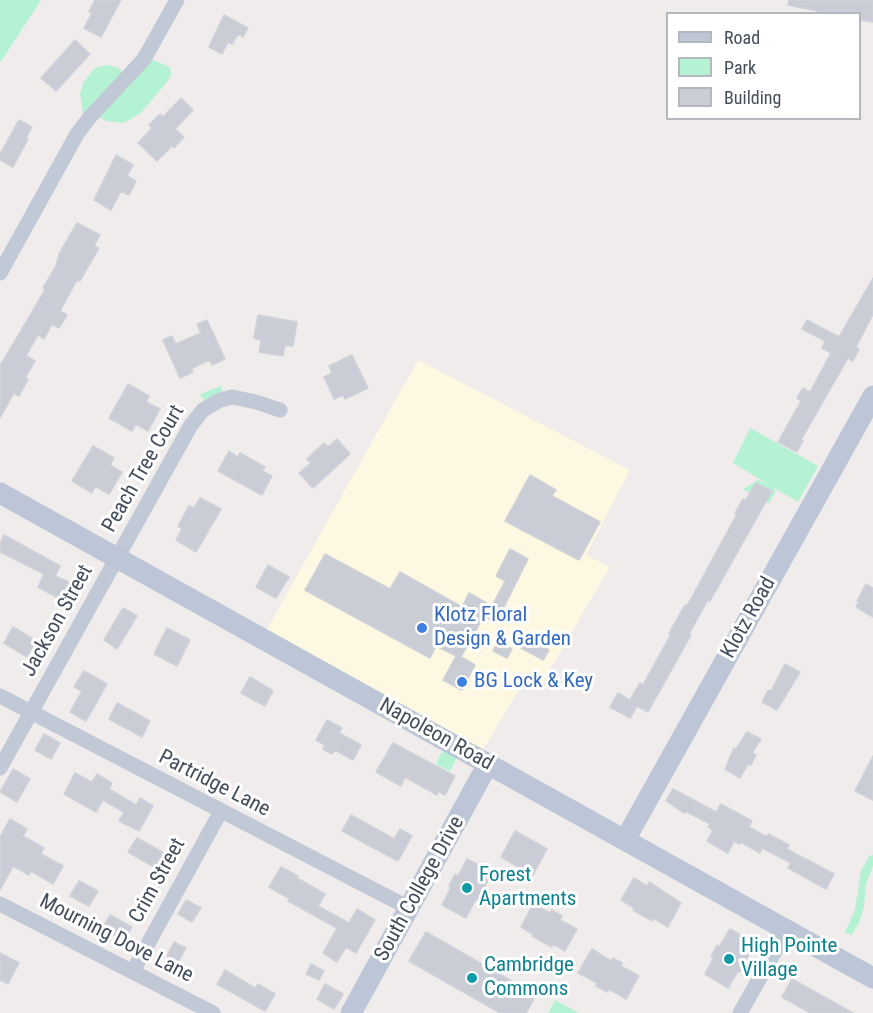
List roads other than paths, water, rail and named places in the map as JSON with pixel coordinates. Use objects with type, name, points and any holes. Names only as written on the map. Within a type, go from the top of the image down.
[{"type":"main road","name":"Klotz Road","points":[[625,840],[873,396]]},
{"type":"main road","name":"Napoleon Road","points":[[0,493],[873,978]]},
{"type":"main road","name":"South College Drive","points":[[351,1013],[488,764]]},
{"type":"street","points":[[0,273],[84,123],[144,59],[177,0]]},
{"type":"street","name":"Peach Tree Court","points":[[117,558],[191,425],[203,410],[220,400],[232,397],[280,410]]},
{"type":"street","name":"Jackson Street","points":[[0,768],[117,558]]},
{"type":"street","name":"Partridge Lane","points":[[0,696],[409,908]]},
{"type":"street","name":"Crim Street","points":[[133,971],[220,811]]},
{"type":"street","name":"Mourning Dove Lane","points":[[0,904],[213,1013]]},
{"type":"street","points":[[740,1013],[787,930]]},
{"type":"place","name":"Klotz Floral Design & Garden","points":[[422,628]]},
{"type":"place","name":"BG Lock & Key","points":[[462,682]]},
{"type":"place","name":"Forest Apartments","points":[[467,888]]},
{"type":"place","name":"High Pointe Village","points":[[729,959]]},
{"type":"place","name":"Cambridge Commons","points":[[472,978]]}]
